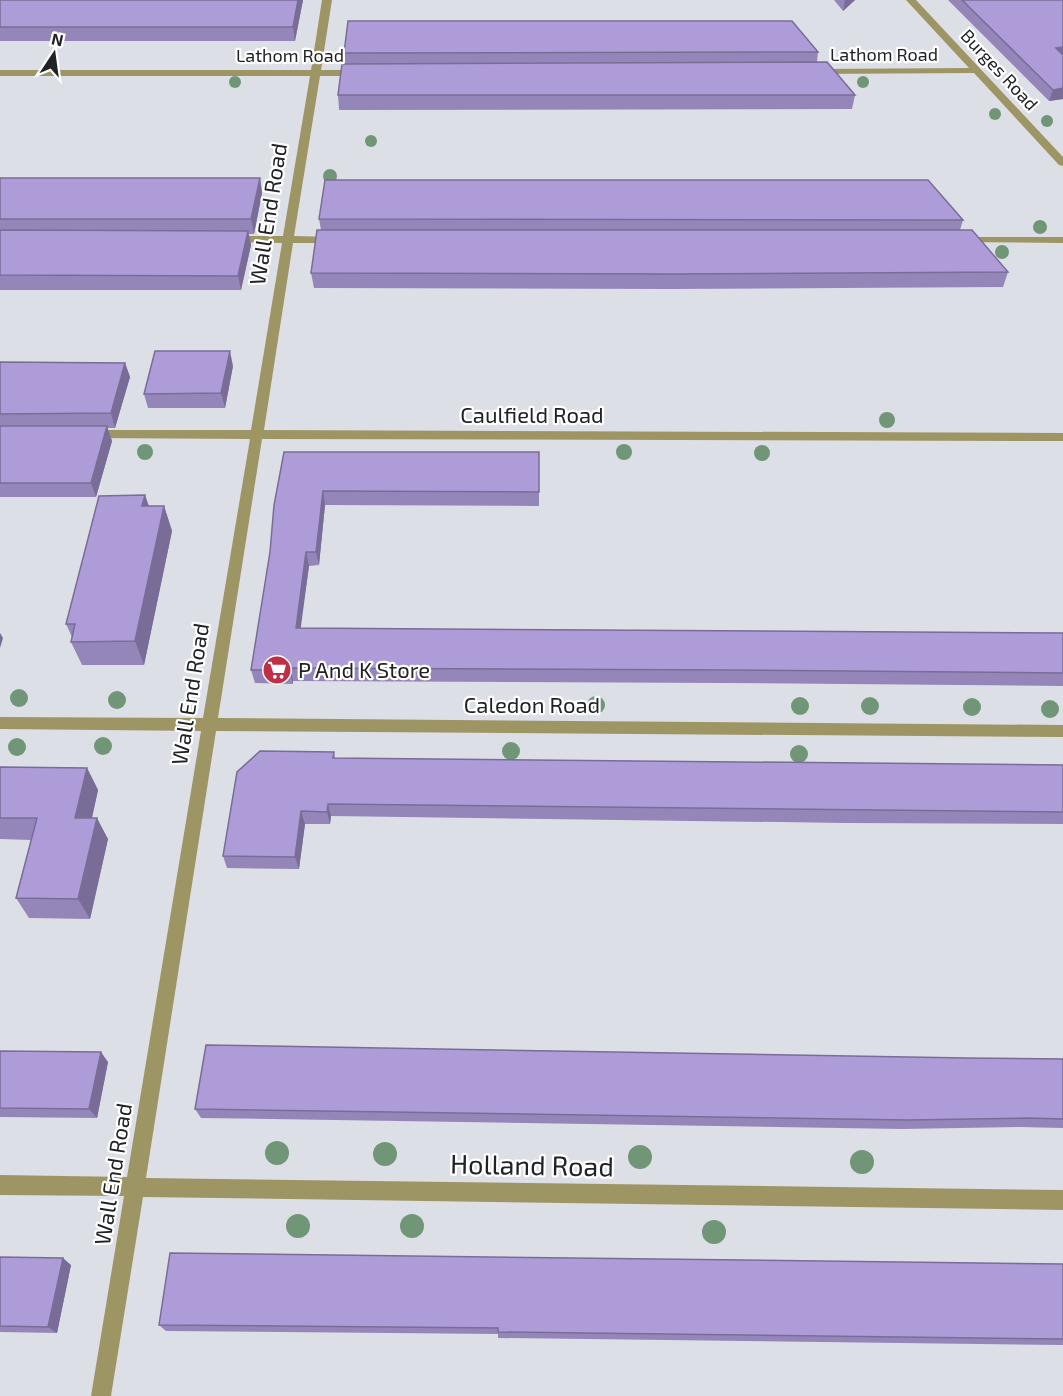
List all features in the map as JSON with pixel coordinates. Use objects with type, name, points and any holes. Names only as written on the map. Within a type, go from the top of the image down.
[{"type":"street","name":"Wall End Road","points":[[101,1396],[327,0]]},
{"type":"street","name":"Burges Road","points":[[911,0],[1063,163]]},
{"type":"street","name":"Lathom Road","points":[[808,72],[975,70]]},
{"type":"street","name":"Lathom Road","points":[[0,73],[371,73]]},
{"type":"street","points":[[212,239],[354,240]]},
{"type":"street","points":[[944,240],[1063,240]]},
{"type":"street","name":"Caulfield Road","points":[[71,434],[1063,437]]},
{"type":"street","name":"Caledon Road","points":[[0,723],[1063,731]]},
{"type":"street","name":"Holland Road","points":[[0,1185],[1063,1200]]},
{"type":"building","points":[[0,0],[298,0],[293,27],[0,27]]},
{"type":"building","points":[[962,0],[1063,0],[1063,47],[1056,48],[1063,55],[1063,88],[1053,90]]},
{"type":"building","points":[[348,21],[792,21],[818,52],[344,53]]},
{"type":"building","points":[[827,62],[855,95],[338,95],[342,64]]},
{"type":"building","points":[[0,178],[260,178],[251,219],[0,219]]},
{"type":"building","points":[[325,180],[928,180],[963,220],[319,219]]},
{"type":"building","points":[[0,230],[248,231],[238,276],[0,275]]},
{"type":"building","points":[[317,230],[972,230],[1008,272],[311,273]]},
{"type":"building","points":[[155,351],[230,351],[221,393],[144,394]]},
{"type":"building","points":[[0,362],[125,363],[111,413],[0,414]]},
{"type":"building","points":[[0,426],[107,426],[91,483],[0,483]]},
{"type":"building","points":[[284,452],[539,452],[539,492],[323,491],[316,552],[306,552],[296,628],[1063,633],[1063,673],[290,668],[289,670],[251,670],[270,552],[274,505]]},
{"type":"building","points":[[145,495],[142,506],[164,506],[135,641],[71,642],[75,624],[66,624],[99,496]]},
{"type":"building","points":[[260,751],[334,752],[333,758],[1063,765],[1063,812],[328,804],[327,812],[301,811],[295,857],[223,856],[237,772]]},
{"type":"building","points":[[0,767],[87,768],[75,818],[97,818],[78,899],[16,898],[37,818],[0,818]]},
{"type":"building","points":[[206,1045],[1063,1059],[1063,1119],[908,1120],[195,1109]]},
{"type":"building","points":[[0,1051],[101,1052],[89,1109],[0,1108]]},
{"type":"building","points":[[170,1253],[1063,1264],[1063,1339],[498,1332],[498,1328],[159,1325]]},
{"type":"building","points":[[0,1257],[63,1258],[48,1327],[0,1326]]},
{"type":"place","name":"P And K Store","points":[[277,670]]}]
